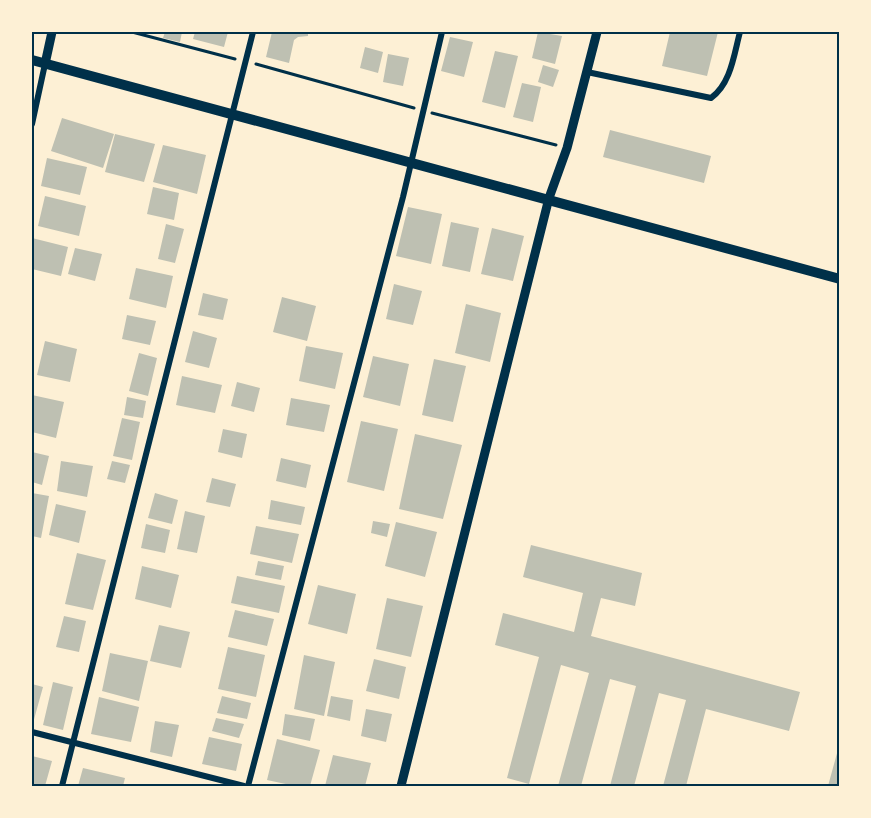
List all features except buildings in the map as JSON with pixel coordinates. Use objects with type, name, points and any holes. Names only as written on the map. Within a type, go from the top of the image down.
[{"type":"main road","points":[[32,60],[549,198],[840,279]]},
{"type":"street","points":[[32,124],[52,32]]},
{"type":"street","points":[[62,786],[253,32]]},
{"type":"street","points":[[32,732],[246,786],[412,161],[442,32]]},
{"type":"street","points":[[401,786],[549,198],[567,148],[597,32]]},
{"type":"street","points":[[587,72],[711,98],[721,91],[726,81],[740,32]]},
{"type":"path","points":[[132,32],[567,148]]}]
